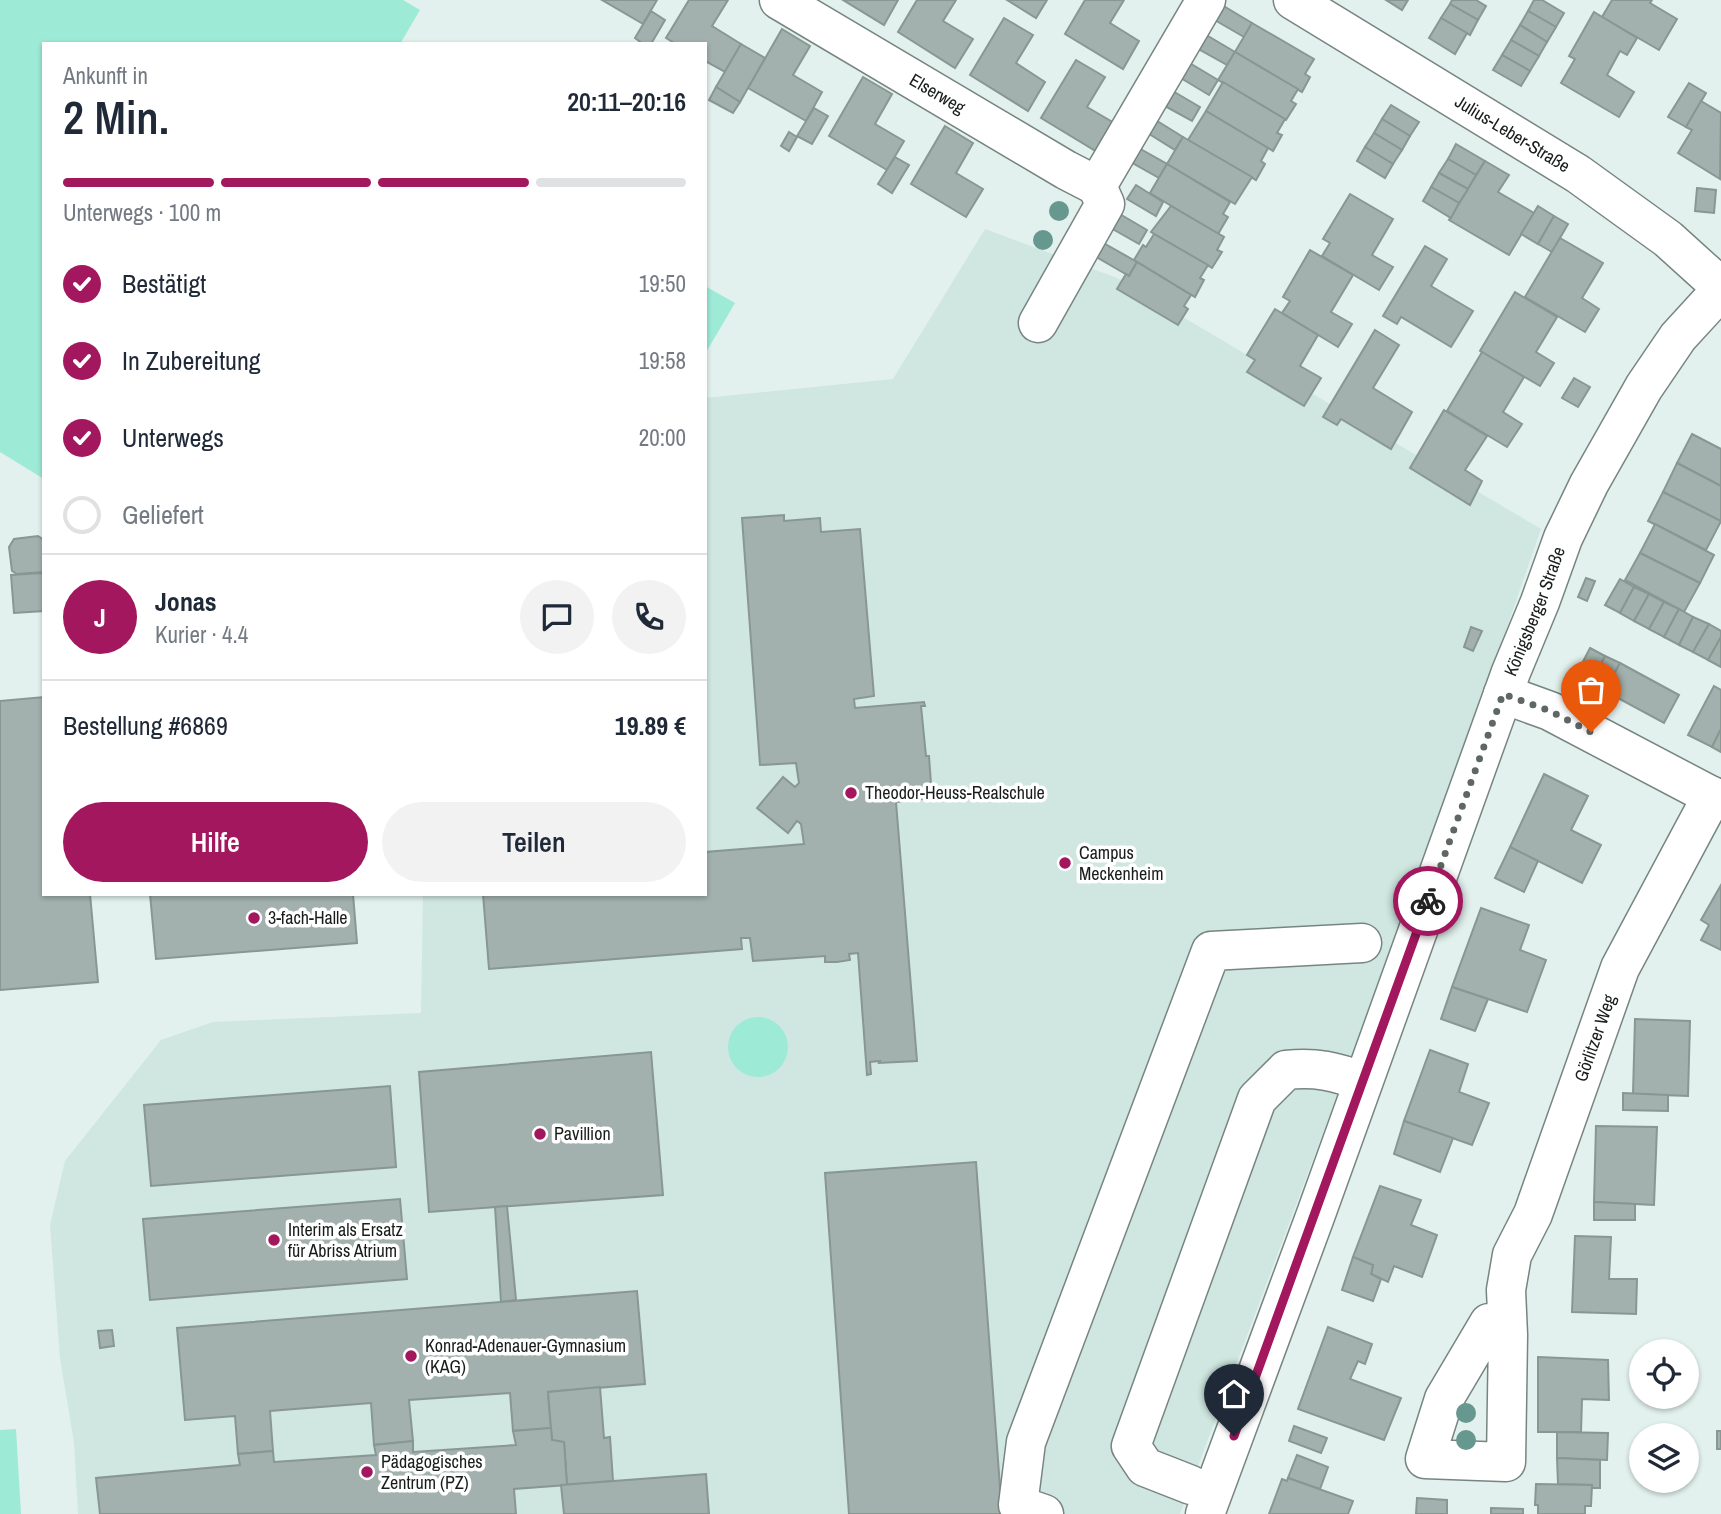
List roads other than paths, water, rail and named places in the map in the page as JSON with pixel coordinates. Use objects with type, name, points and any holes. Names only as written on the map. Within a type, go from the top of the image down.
[{"type":"street","name":"Elserweg","points":[[779,0],[1097,186]]},
{"type":"street","points":[[1038,323],[1105,204],[1097,186],[1206,0]]},
{"type":"street","name":"Julius-Leber-Straße","points":[[1293,0],[1578,174],[1668,239],[1721,288]]},
{"type":"street","name":"Königsberger Straße","points":[[1198,1500],[1363,1082],[1503,694],[1563,538],[1589,484],[1644,387],[1678,337],[1721,288]]},
{"type":"street","points":[[1503,694],[1550,711],[1716,798]]},
{"type":"street","name":"Görlitzer Weg","points":[[1501,1316],[1512,1255],[1532,1214],[1620,968],[1716,798]]},
{"type":"street","points":[[1044,1514],[1018,1505],[1026,1442],[1211,951],[1362,943]]},
{"type":"street","points":[[1198,1500],[1145,1468],[1131,1446],[1257,1099],[1286,1070],[1313,1068],[1345,1074],[1363,1082]]},
{"type":"place","name":"Theodor-Heuss-Realschule","points":[[851,793]]},
{"type":"place","name":"Campus Meckenheim","points":[[1065,863]]},
{"type":"place","name":"3-fach-Halle","points":[[254,918]]},
{"type":"place","name":"Pavillion","points":[[540,1134]]},
{"type":"place","name":"Interim als Ersatz für Abriss Atrium","points":[[274,1240]]},
{"type":"place","name":"Konrad-Adenauer-Gymnasium (KAG)","points":[[411,1356]]},
{"type":"place","name":"Pädagogisches Zentrum (PZ)","points":[[367,1472]]}]
